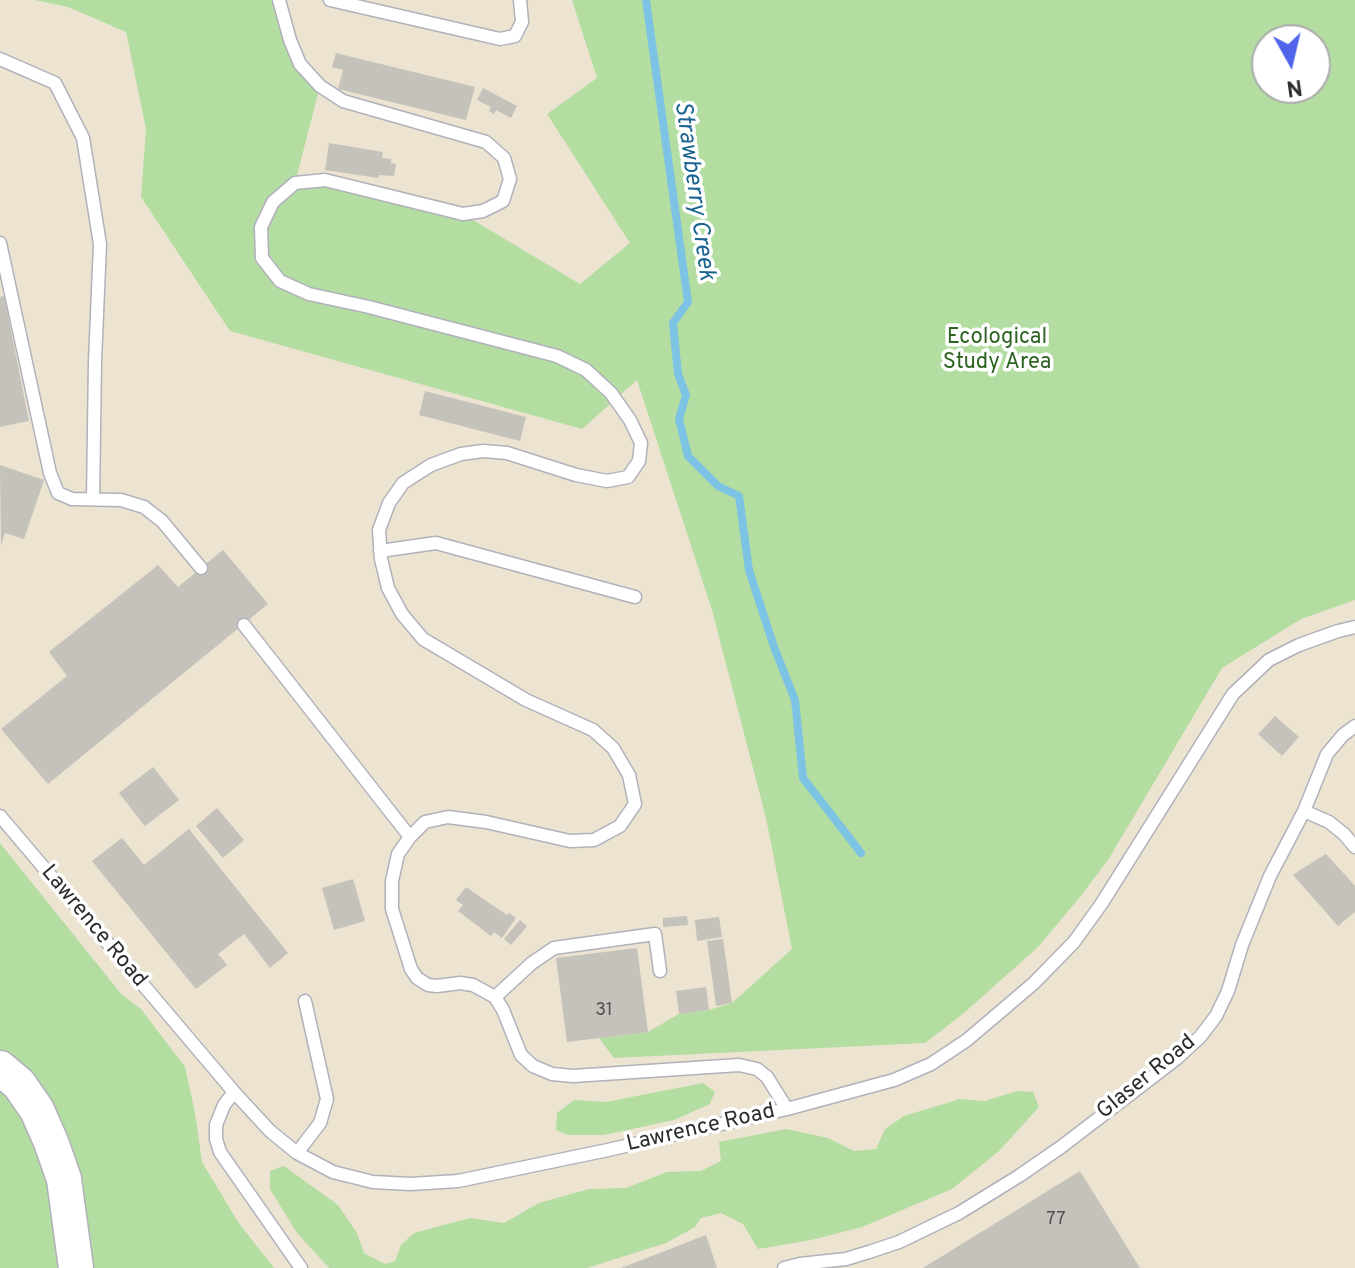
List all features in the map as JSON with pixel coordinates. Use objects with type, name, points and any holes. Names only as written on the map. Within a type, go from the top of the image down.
[{"type":"street","points":[[0,1068],[19,1084],[37,1110],[51,1142],[64,1179],[76,1268]]},
{"type":"lane","points":[[279,0],[300,64],[320,86],[343,101],[486,142],[504,158],[510,179],[503,201],[483,211],[463,214],[325,180],[295,183],[273,202],[261,227],[262,258],[280,281],[309,294],[557,356],[586,370],[611,393],[630,420],[641,443],[639,461],[628,477],[607,481],[576,475],[507,453],[483,451],[461,454],[431,465],[403,483],[389,503],[379,530],[380,551],[388,588],[402,614],[423,639],[526,700],[593,730],[613,748],[629,775],[635,804],[620,826],[594,840],[570,841],[486,822],[448,817],[425,822],[398,854],[392,881],[392,909],[411,969],[417,978],[428,985],[473,985],[495,997],[521,1055],[533,1066],[552,1074],[573,1076],[739,1065],[757,1069],[767,1077],[787,1109]]},
{"type":"lane","points":[[330,0],[500,39],[515,36],[522,22],[520,0]]},
{"type":"lane","points":[[0,59],[55,83],[83,138],[100,244],[93,499]]},
{"type":"lane","points":[[0,243],[50,473],[58,493],[72,499],[121,500],[144,507],[170,530],[201,568]]},
{"type":"lane","points":[[380,551],[436,543],[635,597]]},
{"type":"lane","points":[[244,625],[410,837]]},
{"type":"lane","name":"Lawrence Road","points":[[0,816],[234,1092],[270,1131],[297,1153],[333,1172],[373,1182],[411,1184],[458,1181],[787,1109],[894,1080],[931,1064],[967,1040],[1034,983],[1074,942],[1102,903],[1233,694],[1269,660],[1299,645],[1355,627]]},
{"type":"lane","name":"Glaser Road","points":[[784,1268],[846,1259],[869,1252],[899,1242],[959,1213],[1061,1147],[1200,1037],[1216,1016],[1228,991],[1242,945],[1270,876],[1304,811],[1327,754],[1355,726]]},
{"type":"lane","points":[[1304,811],[1329,822],[1355,847]]},
{"type":"lane","points":[[495,997],[532,963],[554,948],[655,934],[660,971]]},
{"type":"lane","points":[[297,1153],[320,1123],[327,1099],[305,1001]]},
{"type":"lane","points":[[234,1092],[224,1105],[216,1125],[220,1152],[301,1268]]},
{"type":"shaded area","points":[[0,0],[1355,0],[1355,1268],[0,1268]]},
{"type":"green space","name":"Ecological Study Area","points":[[35,0],[279,0],[290,39],[320,86],[295,183],[325,180],[463,214],[580,284],[630,243],[547,114],[597,78],[572,0],[1355,0],[1355,600],[1301,619],[1222,668],[1108,860],[1080,897],[1038,947],[925,1043],[614,1058],[599,1038],[648,1032],[679,1014],[732,1003],[792,949],[766,818],[712,610],[637,380],[582,429],[230,331],[141,197],[146,129],[126,32],[68,7]]},
{"type":"green space","points":[[0,843],[122,995],[141,1009],[185,1067],[202,1162],[238,1222],[274,1268],[0,1268]]},
{"type":"green space","points":[[703,1083],[715,1092],[710,1104],[674,1120],[604,1135],[568,1135],[556,1130],[557,1113],[574,1100],[606,1102]]},
{"type":"green space","points":[[1017,1091],[1033,1092],[1039,1107],[999,1151],[952,1189],[862,1227],[758,1249],[743,1224],[721,1213],[701,1218],[695,1227],[666,1243],[587,1268],[329,1268],[297,1233],[270,1189],[270,1171],[284,1166],[338,1205],[357,1233],[364,1253],[385,1264],[395,1261],[401,1245],[414,1233],[470,1218],[504,1223],[539,1203],[589,1189],[626,1188],[667,1172],[701,1171],[721,1161],[719,1142],[786,1129],[828,1138],[854,1151],[876,1149],[885,1129],[904,1116],[960,1099],[985,1101]]},
{"type":"building","points":[[336,53],[475,87],[466,120],[338,89],[343,70],[332,67]]},
{"type":"building","points":[[483,88],[517,106],[511,118],[496,110],[494,114],[489,111],[491,107],[477,100]]},
{"type":"building","points":[[329,143],[383,152],[382,158],[391,159],[391,163],[396,164],[394,176],[379,175],[378,178],[325,170]]},
{"type":"building","points":[[4,296],[29,421],[0,427],[0,297]]},
{"type":"building","points":[[425,391],[526,417],[520,441],[419,415]]},
{"type":"building","points":[[0,465],[44,480],[24,539],[5,533],[1,546]]},
{"type":"building","points":[[223,550],[268,604],[48,784],[1,729],[67,676],[49,652],[158,565],[178,587]]},
{"type":"building","points":[[1275,716],[1299,737],[1282,756],[1258,734]]},
{"type":"building","points":[[153,767],[179,800],[145,826],[119,793]]},
{"type":"building","points":[[217,808],[244,840],[223,858],[196,826]]},
{"type":"building","points":[[189,829],[288,953],[270,968],[244,934],[218,954],[227,965],[196,989],[92,861],[122,838],[144,865]]},
{"type":"building","points":[[1326,854],[1355,886],[1355,912],[1338,926],[1293,875]]},
{"type":"building","points":[[353,879],[365,921],[334,930],[322,888]]},
{"type":"building","points":[[466,887],[516,918],[502,938],[494,932],[491,936],[458,911],[463,905],[456,900]]},
{"type":"building","points":[[687,916],[688,925],[663,927],[663,918]]},
{"type":"building","points":[[719,917],[722,937],[697,941],[695,920]]},
{"type":"building","points":[[520,920],[527,926],[511,945],[504,939]]},
{"type":"building","points":[[723,939],[732,1003],[716,1006],[707,941]]},
{"type":"building","points":[[637,948],[648,1032],[567,1042],[556,958]]},
{"type":"building","points":[[706,987],[709,1010],[679,1014],[676,991]]},
{"type":"building","points":[[1080,1171],[1140,1268],[923,1268]]},
{"type":"building","points":[[706,1235],[717,1268],[621,1268]]},
{"type":"waterway","name":"Strawberry Creek","points":[[646,0],[688,302],[673,323],[678,374],[686,395],[679,419],[688,456],[718,486],[739,496],[749,570],[795,700],[803,778],[861,853]]}]
